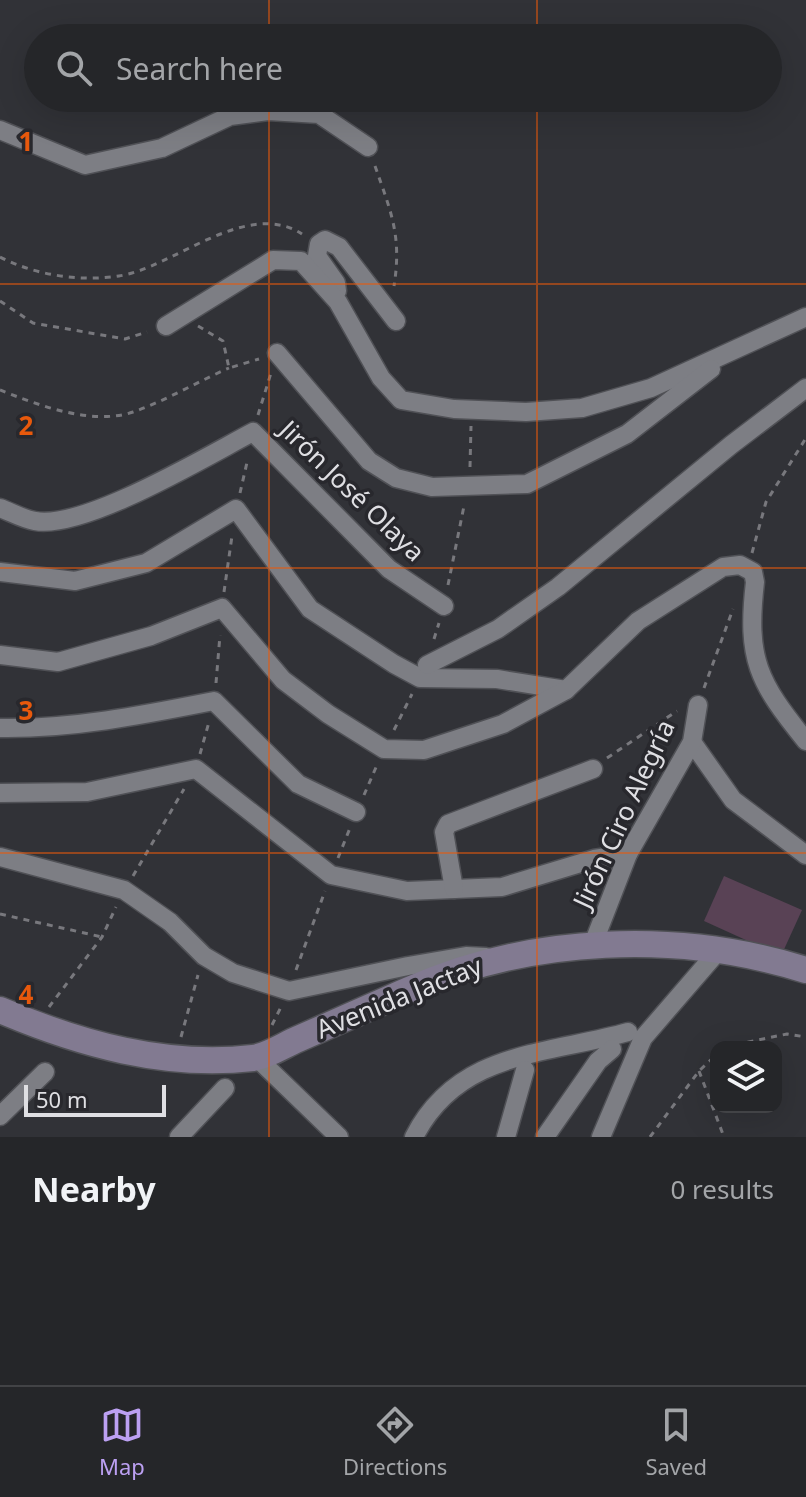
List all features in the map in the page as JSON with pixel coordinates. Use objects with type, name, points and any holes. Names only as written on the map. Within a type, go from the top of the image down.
[{"type":"street","points":[[0,130],[85,165],[162,148],[230,116],[260,112]]},
{"type":"street","points":[[285,112],[319,114],[368,147]]},
{"type":"street","points":[[338,302],[336,283],[317,256],[319,244],[325,240],[339,247],[396,321]]},
{"type":"street","points":[[166,326],[273,260],[288,258],[301,261],[338,302],[381,378],[401,400],[454,409],[526,412],[582,408],[651,388],[806,317]]},
{"type":"street","points":[[277,353],[369,461],[396,478],[432,487],[527,484],[627,434],[732,352]]},
{"type":"street","points":[[427,665],[498,629],[558,587],[731,445],[806,388]]},
{"type":"street","name":"Jirón José Olaya","points":[[0,508],[37,522],[76,517],[125,498],[253,432],[389,569],[444,606]]},
{"type":"street","points":[[0,572],[75,581],[146,563],[236,509],[310,609],[394,664],[420,678],[497,679],[566,690]]},
{"type":"street","points":[[0,655],[58,662],[139,640],[222,608],[283,680],[328,714],[384,749],[424,750],[503,724],[566,690],[638,621],[723,567],[740,565],[753,572],[755,582],[752,650],[764,686],[806,741]]},
{"type":"street","points":[[0,728],[47,728],[113,721],[214,701],[298,784],[356,812]]},
{"type":"street","name":"Jirón Ciro Alegría","points":[[593,944],[628,854],[692,742],[698,705]]},
{"type":"street","points":[[692,742],[733,800],[806,855]]},
{"type":"street","points":[[0,793],[87,792],[196,769],[331,875],[407,891],[502,887],[594,859],[628,854]]},
{"type":"street","points":[[454,889],[444,832],[448,824],[593,769]]},
{"type":"street","points":[[0,857],[124,890],[170,922],[204,956],[233,973],[289,991],[466,956],[505,957]]},
{"type":"street","name":"Avenida Jactay","points":[[0,1010],[67,1038],[174,1060],[257,1058],[429,981],[505,957],[593,944],[719,950],[806,970]]},
{"type":"street","points":[[601,1137],[643,1038],[719,950]]},
{"type":"street","points":[[414,1137],[427,1111],[458,1081],[527,1054],[628,1032]]},
{"type":"street","points":[[545,1137],[598,1061],[612,1049]]},
{"type":"street","points":[[257,1058],[339,1137]]},
{"type":"street","points":[[506,1137],[525,1070]]},
{"type":"street","points":[[0,1116],[45,1072]]},
{"type":"street","points":[[179,1137],[225,1088]]},
{"type":"path","points":[[368,147],[395,219],[399,255],[394,289],[373,291]]},
{"type":"path","points":[[0,257],[20,267],[64,277],[121,276],[208,238],[264,222],[290,226],[319,244]]},
{"type":"path","points":[[0,301],[33,323],[87,334],[125,339],[166,326]]},
{"type":"path","points":[[201,305],[196,325],[223,341],[229,368]]},
{"type":"path","points":[[0,390],[48,409],[84,415],[130,414],[229,368],[277,353]]},
{"type":"path","points":[[253,432],[277,353]]},
{"type":"path","points":[[593,769],[668,714],[698,705]]},
{"type":"path","points":[[0,914],[102,937],[36,1025]]},
{"type":"path","points":[[174,1060],[204,956]]},
{"type":"path","points":[[753,1041],[787,1034],[806,1037]]},
{"type":"path","points":[[650,1137],[710,1061]]},
{"type":"path","points":[[699,1071],[724,1137]]},
{"type":"shaded area","points":[[724,876],[802,910],[781,956],[704,921]]}]
